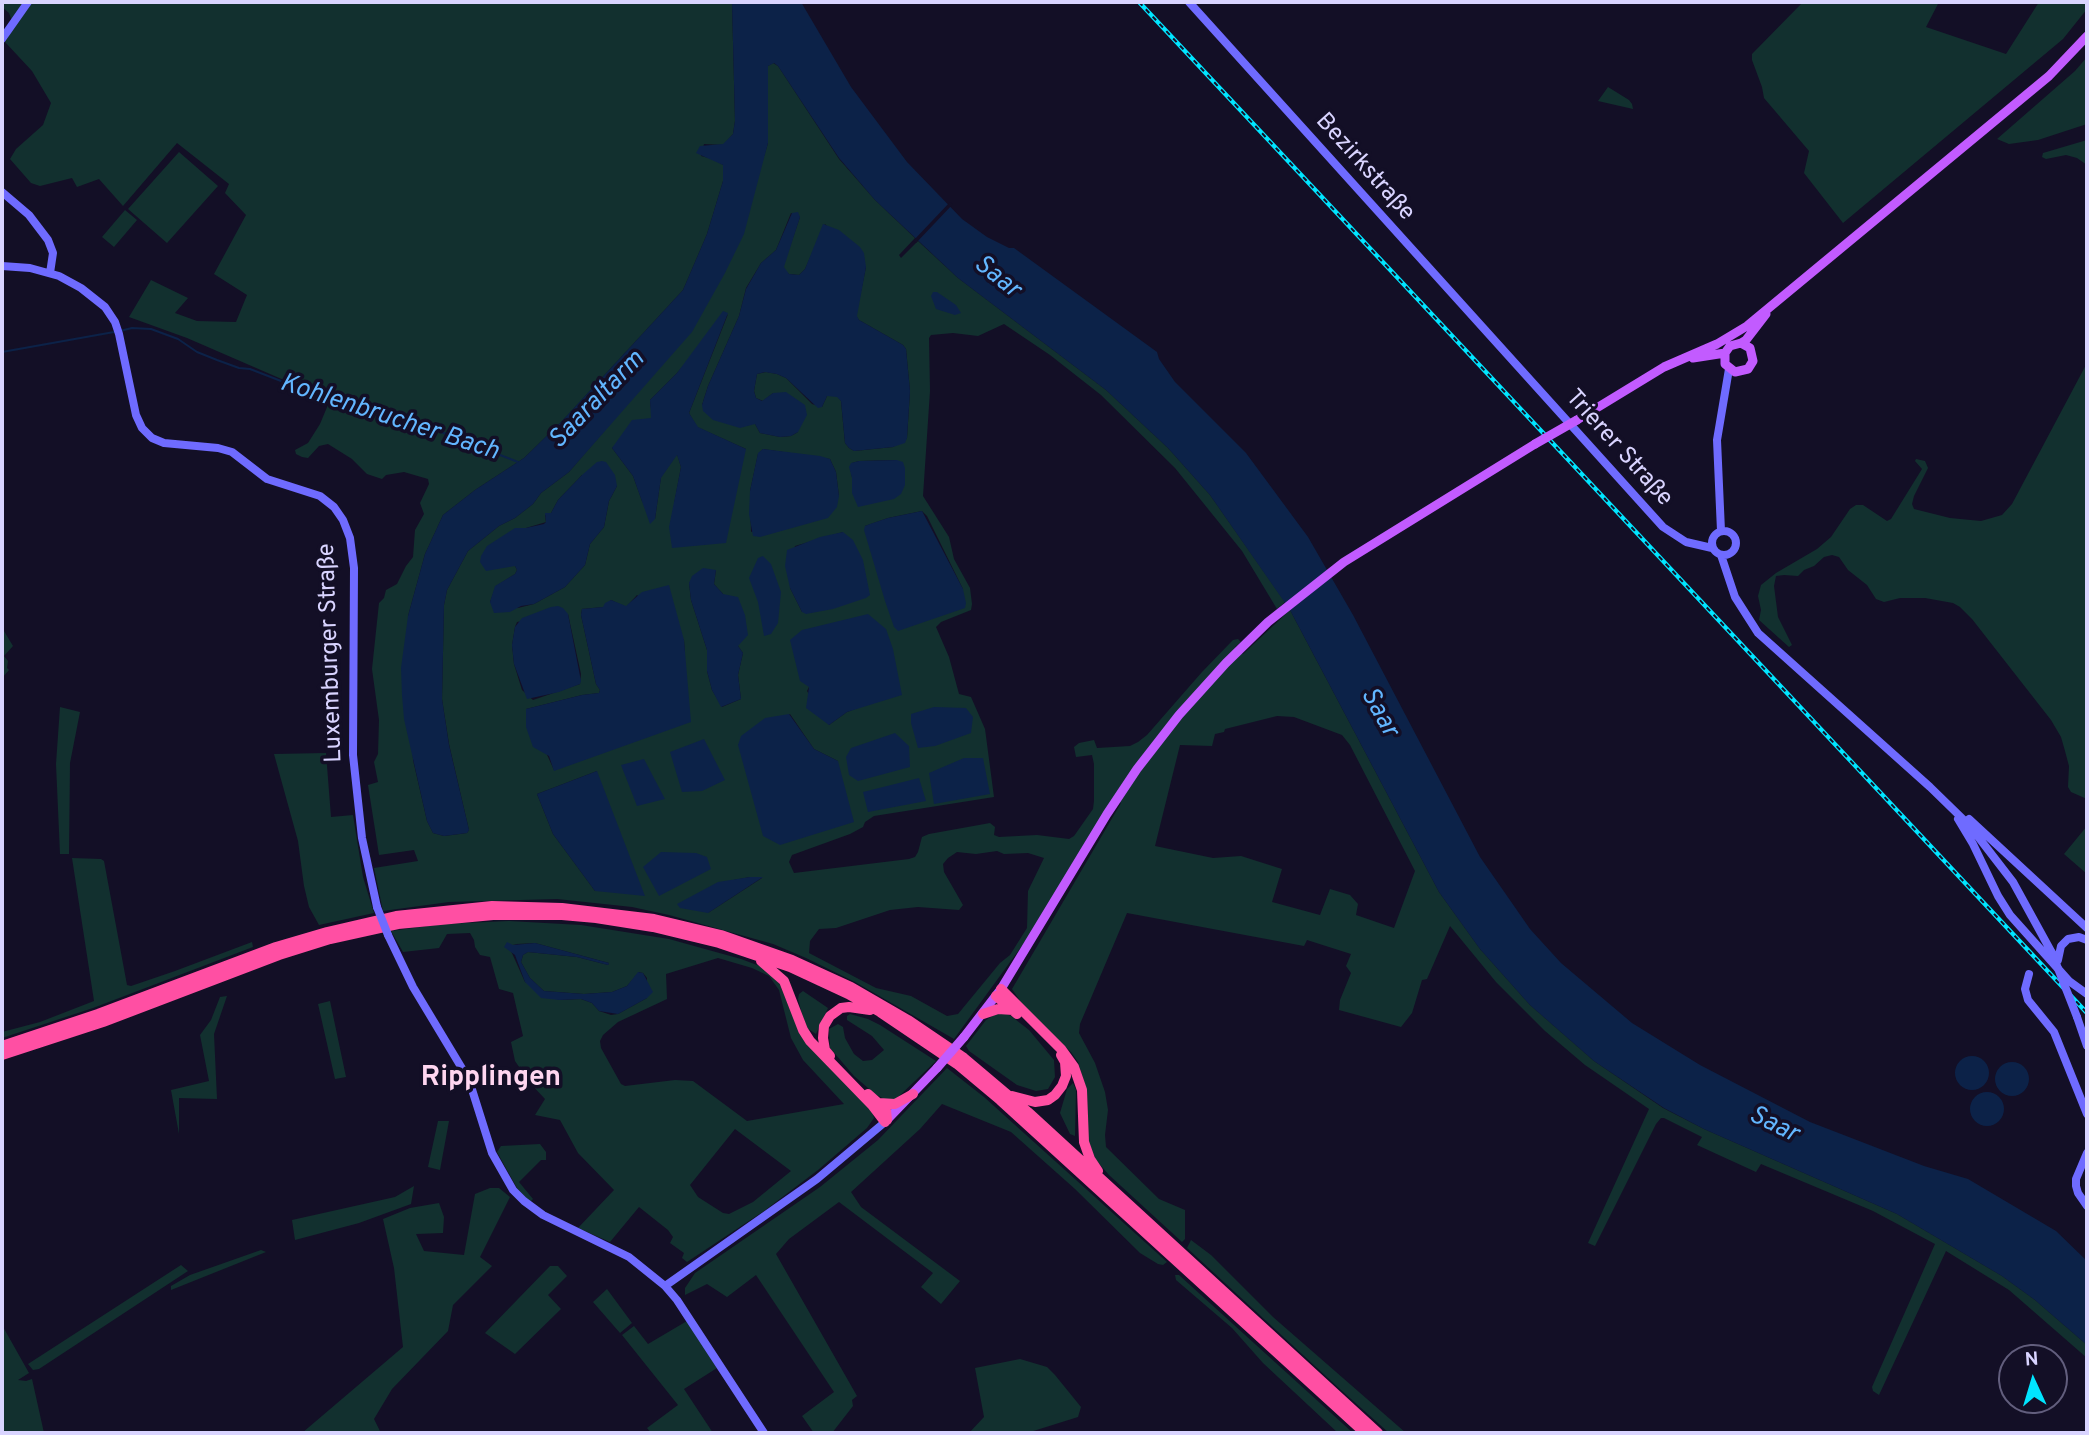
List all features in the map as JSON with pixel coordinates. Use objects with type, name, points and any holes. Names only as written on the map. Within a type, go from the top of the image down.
[{"type":"highway","points":[[2,1046],[99,1014],[276,947],[339,928],[396,916],[457,908],[562,908],[625,914],[681,925],[756,946],[792,960],[885,1005],[933,1036],[1007,1094],[1108,1186],[1168,1248]]},
{"type":"highway","points":[[2,1055],[103,1022],[286,952],[398,924],[493,915],[596,918],[680,932],[743,950],[814,978],[880,1012],[927,1042],[976,1079],[1378,1433]]},
{"type":"highway","points":[[743,950],[769,966],[785,981],[803,1030],[810,1041],[886,1121]]},
{"type":"highway","points":[[999,992],[1013,1010],[1058,1052],[1065,1062],[1066,1076],[1058,1093],[1043,1101],[1032,1102],[1007,1094]]},
{"type":"highway","points":[[999,992],[1060,1049],[1074,1067],[1082,1090],[1085,1146],[1090,1159],[1108,1186]]},
{"type":"highway","points":[[880,1012],[854,1007],[841,1008],[828,1019],[823,1038],[825,1050],[831,1058],[886,1110],[886,1121]]},
{"type":"highway","points":[[983,1014],[998,1009],[1013,1010]]},
{"type":"highway","points":[[879,1102],[895,1104],[913,1094]]},
{"type":"highway","points":[[1184,1262],[1365,1433]]},
{"type":"main road","points":[[2,39],[28,2]]},
{"type":"main road","name":"Bezirkstraße","points":[[1189,2],[1532,384]]},
{"type":"main road","points":[[665,1286],[817,1179],[886,1121],[937,1068],[999,992],[1116,800],[1172,723],[1238,650],[1268,622],[1317,581],[1375,541],[1671,364],[1726,340],[1776,302],[2049,76],[2087,36]]},
{"type":"main road","points":[[2,192],[29,215],[48,240],[53,253],[50,273]]},
{"type":"main road","name":"Luxemburger Straße","points":[[2,266],[50,273],[70,281],[99,301],[110,314],[118,331],[136,415],[142,428],[152,438],[164,443],[232,452],[267,478],[320,496],[334,507],[343,520],[350,538],[354,568],[352,734],[362,838],[377,907],[388,935],[420,1000],[469,1080],[492,1153],[513,1189],[543,1216],[629,1257],[665,1286],[764,1433]]},
{"type":"main road","points":[[1724,356],[1730,346],[1746,340],[1776,302]]},
{"type":"main road","points":[[1733,371],[1744,372],[1751,366],[1753,357],[1749,344],[1760,322]]},
{"type":"main road","points":[[1741,343],[1750,348]]},
{"type":"main road","points":[[1671,364],[1704,356],[1724,356]]},
{"type":"main road","points":[[1724,356],[1733,371]]},
{"type":"main road","points":[[1724,531],[1719,496],[1717,440],[1722,407],[1733,371]]},
{"type":"main road","name":"Trierer Straße","points":[[1532,384],[1663,527],[1677,537],[1712,544]]},
{"type":"main road","points":[[1724,531],[1712,544],[1725,555],[1739,605],[1758,633],[1950,805],[2000,863],[2052,953],[2087,1046]]},
{"type":"main road","points":[[1724,531],[1735,537],[1736,543],[1735,549],[1725,555]]},
{"type":"main road","points":[[1950,805],[1974,822],[2087,928]]},
{"type":"main road","points":[[1950,805],[2003,905],[2069,981],[2087,994]]},
{"type":"main road","points":[[2063,979],[2059,960],[2061,946],[2068,939],[2079,937],[2087,940]]},
{"type":"main road","points":[[2029,974],[2025,984],[2027,997],[2053,1032],[2087,1114]]},
{"type":"main road","points":[[2087,1153],[2076,1179],[2076,1186],[2078,1194],[2087,1206]]},
{"type":"green space","points":[[2,2],[732,2],[733,134],[723,145],[704,144],[701,156],[723,165],[723,181],[707,234],[683,290],[562,421],[524,458],[443,515],[425,554],[408,616],[413,760],[427,821],[433,833],[444,836],[467,833],[469,830],[449,744],[442,699],[444,605],[447,590],[468,551],[533,504],[541,493],[569,472],[629,402],[760,169],[768,143],[768,66],[773,63],[778,66],[839,159],[875,200],[915,238],[899,255],[901,258],[918,241],[958,278],[1106,390],[1168,448],[1210,495],[1285,602],[1277,609],[1242,551],[1175,468],[1101,395],[1050,355],[1004,324],[978,336],[953,333],[931,335],[923,496],[949,537],[954,559],[970,588],[972,604],[971,610],[941,622],[936,627],[949,657],[959,694],[971,697],[985,729],[994,797],[874,816],[865,822],[863,827],[850,834],[792,855],[789,862],[794,873],[909,859],[915,857],[918,852],[922,837],[990,823],[995,827],[994,835],[999,837],[1037,835],[1069,839],[1093,809],[1094,801],[1092,755],[1076,757],[1074,747],[1079,743],[1094,740],[1097,748],[1130,746],[1138,742],[1233,640],[1238,639],[1241,642],[1235,647],[1243,654],[1290,610],[1439,892],[1480,949],[1530,1005],[1594,1061],[1663,1108],[1704,1129],[1897,1214],[2002,1276],[2035,1300],[2087,1345],[2087,1358],[2009,1290],[1946,1251],[1879,1395],[1872,1387],[1935,1244],[1873,1211],[1761,1164],[1756,1172],[1697,1145],[1702,1137],[1664,1118],[1656,1124],[1595,1246],[1588,1243],[1649,1109],[1585,1065],[1545,1031],[1496,982],[1450,926],[1427,979],[1422,980],[1412,1013],[1401,1027],[1339,1010],[1340,1000],[1351,973],[1346,966],[1351,954],[1307,940],[1304,946],[1127,913],[1080,1024],[1079,1033],[1095,1063],[1105,1092],[1108,1110],[1106,1147],[1159,1199],[1185,1210],[1185,1239],[1182,1242],[1095,1159],[1088,1139],[1087,1091],[1078,1062],[1071,1052],[1027,1011],[1012,989],[1121,803],[1113,798],[1032,932],[954,1039],[855,982],[806,958],[773,944],[669,915],[632,907],[557,899],[449,902],[383,911],[374,868],[418,861],[414,850],[379,855],[368,785],[378,782],[374,762],[378,754],[379,720],[372,669],[379,603],[386,590],[397,584],[413,557],[415,530],[424,514],[420,503],[429,484],[428,479],[404,472],[386,475],[382,479],[367,474],[352,459],[328,444],[319,446],[308,458],[296,454],[295,450],[308,443],[320,424],[330,400],[187,338],[129,317],[151,280],[188,298],[175,313],[197,321],[236,322],[247,295],[214,274],[246,215],[225,193],[229,184],[177,143],[123,206],[99,179],[77,187],[72,178],[40,186],[31,183],[10,159],[16,149],[43,125],[51,103],[32,71],[5,42],[14,27],[9,13],[2,7]],"holes":[[[791,213],[800,217],[783,267],[789,274],[799,275],[805,269],[825,224],[866,267],[856,316],[906,349],[910,391],[907,438],[893,447],[854,451],[845,443],[841,401],[837,396],[827,396],[822,407],[812,404],[786,378],[766,372],[757,374],[754,391],[756,398],[763,401],[773,393],[798,432],[791,436],[760,433],[755,424],[702,405],[739,316],[746,288],[761,263],[776,250]],[[728,314],[689,413],[697,427],[746,449],[674,504],[681,467],[677,454],[661,477],[655,519],[642,501],[633,476],[612,448],[652,418],[650,400]],[[763,449],[830,459],[836,472],[839,496],[751,532],[750,491],[758,454]],[[897,460],[852,493],[852,463],[859,461]],[[582,475],[617,486],[609,501],[604,527],[590,544],[585,565],[565,587],[534,604],[518,608],[490,602],[496,586],[517,570],[515,566],[526,528],[546,522],[545,515],[551,513],[558,500]],[[922,511],[963,589],[865,526]],[[843,532],[802,612],[790,588],[795,546]],[[716,570],[714,584],[723,594],[738,646],[743,653],[738,675],[741,699],[722,707],[712,690],[707,671],[707,650],[691,600],[689,583]],[[637,595],[684,640],[685,656],[554,770],[526,709],[599,693],[581,615],[582,609],[604,607],[611,600],[626,607]],[[568,614],[581,674],[580,684],[533,700],[522,690],[514,664],[512,645],[517,622]],[[809,687],[873,702],[847,712],[829,725],[807,691]],[[790,714],[814,749],[838,761],[738,745]],[[1277,716],[1294,717],[1342,735],[1350,745],[1415,871],[1394,928],[1356,915],[1358,904],[1350,895],[1330,889],[1320,915],[1272,902],[1282,869],[1241,856],[1213,858],[1155,846],[1180,745],[1212,746],[1215,734]],[[597,771],[595,891],[553,834],[537,794]],[[997,851],[1004,854],[1028,853],[1044,858],[1028,891],[1027,928],[1010,955],[1000,963],[958,1014],[947,1016],[911,996],[876,988],[809,953],[810,941],[819,929],[836,928],[890,910],[918,907],[959,910],[963,905],[944,872],[943,864],[957,852],[976,854]],[[762,878],[708,913],[734,880]]]},
{"type":"green space","points":[[1803,2],[1939,2],[1926,27],[2006,54],[2039,2],[2087,2],[2087,9],[2063,39],[1843,223],[1804,173],[1809,151],[1764,98],[1752,60],[1752,54]]},
{"type":"green space","points":[[2087,57],[2087,124],[2038,140],[2009,144],[1997,139],[2075,71]]},
{"type":"green space","points":[[1608,87],[1629,100],[1633,109],[1598,101]]},
{"type":"green space","points":[[2087,140],[2087,165],[2066,155],[2046,159],[2042,157],[2043,153]]},
{"type":"green space","points":[[179,152],[218,186],[167,243],[128,209]]},
{"type":"green space","points":[[125,210],[137,220],[114,247],[102,237]]},
{"type":"green space","points":[[2087,363],[2087,799],[2071,792],[2068,787],[2069,766],[2061,737],[2051,720],[1960,607],[1953,603],[1925,598],[1900,598],[1884,602],[1876,599],[1867,585],[1848,570],[1839,557],[1832,555],[1824,557],[1798,576],[1776,576],[1774,586],[1778,617],[1792,645],[1789,647],[1759,620],[1761,610],[1758,596],[1761,585],[1831,537],[1850,509],[1856,505],[1863,505],[1887,521],[1891,519],[1922,469],[1916,459],[1925,461],[1928,468],[1914,496],[1914,509],[1950,518],[1981,521],[2002,515],[2012,504]]},
{"type":"green space","points":[[4,631],[13,646],[4,656],[9,670],[3,677],[2,632]]},
{"type":"green space","points":[[60,707],[80,712],[70,763],[69,854],[60,854],[56,764]]},
{"type":"green space","points":[[326,753],[331,817],[353,815],[363,877],[374,913],[319,925],[309,907],[298,841],[274,754]]},
{"type":"green space","points":[[2087,826],[2087,874],[2064,854]]},
{"type":"green space","points":[[72,858],[104,861],[127,985],[175,971],[252,942],[253,947],[93,1008],[2,1038],[2,1032],[40,1022],[94,1001]]},
{"type":"green space","points":[[509,921],[581,925],[669,939],[765,968],[780,981],[797,1026],[872,1111],[874,1118],[867,1128],[818,1170],[764,1211],[687,1262],[682,1258],[684,1253],[670,1243],[673,1237],[668,1230],[639,1207],[610,1242],[578,1228],[614,1190],[578,1153],[560,1120],[535,1115],[545,1099],[515,1061],[511,1042],[523,1036],[513,993],[499,989],[490,957],[480,955],[470,933],[447,934],[439,948],[403,952],[391,931],[443,924]],"holes":[[[535,943],[609,963],[608,965],[577,957],[528,952],[523,955],[521,962],[530,978],[544,991],[584,994],[612,992],[627,986],[639,972],[647,978],[647,998],[611,1015],[599,1011],[592,1003],[581,999],[559,1000],[525,982],[511,951],[513,945]],[[718,958],[769,976],[779,990],[791,1038],[803,1060],[844,1104],[747,1121],[693,1081],[675,1080],[625,1086],[621,1084],[601,1048],[600,1041],[618,1022],[667,999],[666,974]],[[735,1129],[791,1171],[753,1202],[729,1214],[698,1197],[690,1185]]]},
{"type":"green space","points":[[803,991],[828,1008],[816,1034],[807,1028],[802,1014],[798,999]]},
{"type":"green space","points":[[227,996],[214,1034],[217,1099],[179,1098],[179,1134],[171,1090],[209,1081],[200,1035],[211,1020],[220,997]]},
{"type":"green space","points":[[330,1001],[346,1077],[335,1079],[318,1004]]},
{"type":"green space","points":[[1004,1013],[1029,1030],[1054,1060],[1055,1077],[1048,1089],[1036,1091],[1017,1085],[969,1051],[966,1046],[986,1020]]},
{"type":"green space","points":[[850,1014],[880,1025],[936,1061],[896,1099],[886,1100],[875,1094],[854,1076],[830,1048],[829,1029],[838,1024],[843,1027],[845,1038],[854,1054],[863,1061],[872,1060],[884,1050],[872,1036],[847,1020]]},
{"type":"green space","points":[[947,1068],[984,1097],[1167,1262],[1158,1264],[1140,1253],[1075,1189],[1011,1132],[942,1104],[920,1129],[851,1192],[861,1207],[960,1281],[941,1304],[921,1287],[933,1273],[839,1202],[789,1239],[776,1254],[857,1396],[852,1400],[853,1406],[832,1433],[814,1433],[802,1416],[834,1392],[756,1275],[727,1297],[707,1284],[685,1295],[685,1288],[695,1273],[820,1187],[878,1140]]},
{"type":"green space","points":[[1073,1083],[1076,1090],[1075,1136],[1070,1134],[1060,1113],[1067,1089]]},
{"type":"green space","points":[[438,1121],[449,1121],[440,1170],[428,1167]]},
{"type":"green space","points":[[540,1144],[546,1152],[546,1160],[541,1160],[519,1182],[533,1199],[530,1202],[517,1188],[497,1152],[501,1146]]},
{"type":"green space","points":[[414,1186],[411,1204],[359,1223],[295,1240],[292,1220],[395,1197]]},
{"type":"green space","points":[[490,1188],[499,1188],[510,1197],[480,1257],[492,1266],[453,1305],[448,1331],[392,1389],[374,1419],[381,1433],[302,1433],[403,1347],[394,1268],[383,1219],[410,1208],[439,1203],[444,1217],[443,1233],[416,1234],[424,1251],[464,1255],[475,1194]]},
{"type":"green space","points":[[1191,1240],[1211,1255],[1273,1317],[1406,1433],[1389,1433],[1341,1390],[1187,1248]]},
{"type":"green space","points":[[261,1250],[266,1252],[171,1290],[171,1286],[190,1275]]},
{"type":"green space","points":[[181,1265],[188,1271],[39,1369],[33,1370],[28,1364]]},
{"type":"green space","points":[[550,1266],[558,1266],[567,1276],[548,1295],[561,1309],[515,1354],[485,1333]]},
{"type":"green space","points":[[1175,1275],[1179,1275],[1353,1433],[1338,1433],[1263,1363],[1232,1328],[1176,1280]]},
{"type":"green space","points":[[607,1289],[632,1323],[620,1333],[593,1302]]},
{"type":"green space","points":[[687,1321],[717,1368],[684,1389],[713,1433],[651,1433],[647,1428],[678,1405],[622,1335],[634,1326],[648,1344]]},
{"type":"green space","points":[[2,1325],[29,1373],[18,1380],[32,1379],[44,1433],[2,1433]]},
{"type":"green space","points":[[1020,1359],[1047,1367],[1055,1375],[1081,1407],[1078,1417],[1027,1433],[969,1433],[984,1417],[975,1368]]},
{"type":"water","points":[[732,2],[801,2],[851,87],[907,162],[962,219],[987,237],[1014,248],[1157,352],[1175,382],[1246,453],[1308,537],[1353,615],[1480,857],[1530,929],[1561,963],[1632,1023],[1700,1065],[1810,1122],[1924,1166],[1968,1179],[2056,1231],[2087,1261],[2087,1345],[2035,1300],[2002,1276],[1897,1214],[1704,1129],[1664,1108],[1594,1061],[1530,1005],[1480,949],[1439,892],[1290,610],[1210,495],[1168,448],[1106,390],[958,278],[875,200],[839,158],[774,63],[768,66],[768,143],[744,234],[692,332],[569,472],[541,493],[533,504],[468,551],[447,590],[444,605],[442,699],[449,745],[469,830],[467,833],[444,836],[433,833],[427,821],[404,719],[401,668],[408,616],[425,554],[443,515],[524,458],[562,421],[683,290],[707,234],[723,181],[723,165],[696,153],[700,146],[723,144],[733,134]]},
{"type":"water","points":[[798,212],[800,217],[784,267],[789,274],[799,275],[805,269],[823,224],[839,230],[864,253],[866,267],[857,316],[859,320],[906,349],[910,391],[905,443],[854,451],[845,443],[841,401],[837,397],[827,396],[822,407],[818,408],[786,378],[765,372],[757,374],[754,391],[756,398],[762,401],[773,393],[786,392],[805,405],[807,415],[798,432],[780,437],[760,433],[755,424],[740,428],[713,420],[703,411],[702,405],[708,386],[739,316],[746,289],[761,263],[776,250],[792,213]]},
{"type":"water","points":[[933,292],[956,305],[961,313],[955,315],[936,309],[931,296]]},
{"type":"water","points":[[723,311],[728,313],[689,413],[698,427],[746,449],[726,543],[672,548],[669,527],[681,467],[677,455],[661,478],[655,519],[650,524],[633,476],[612,448],[632,420],[651,418],[650,400],[677,373]]},
{"type":"water","points":[[763,449],[830,459],[836,472],[839,496],[837,507],[828,518],[760,537],[753,536],[749,514],[750,491],[758,453]]},
{"type":"water","points":[[897,460],[903,462],[905,468],[905,485],[901,494],[894,499],[858,507],[852,493],[849,467],[851,463]]},
{"type":"water","points":[[602,461],[606,462],[615,475],[617,486],[609,501],[604,527],[590,544],[585,565],[565,587],[534,604],[521,606],[510,612],[494,613],[490,602],[495,586],[517,570],[515,566],[486,571],[480,562],[487,546],[515,528],[544,524],[545,513],[551,513],[558,500],[582,475]]},
{"type":"water","points":[[922,511],[963,589],[965,608],[898,631],[885,601],[864,530],[865,526],[888,518]]},
{"type":"water","points":[[843,532],[853,540],[863,560],[870,595],[833,609],[806,614],[802,612],[790,588],[785,566],[787,550],[820,537]]},
{"type":"water","points":[[763,556],[771,564],[781,592],[778,623],[771,634],[764,636],[758,602],[749,578],[758,558]]},
{"type":"water","points":[[703,568],[716,570],[714,584],[723,594],[738,597],[745,615],[748,635],[738,646],[743,653],[738,675],[741,699],[721,707],[712,690],[707,671],[707,650],[691,600],[689,583],[692,576]]},
{"type":"water","points":[[669,585],[684,640],[691,722],[554,771],[549,756],[533,747],[526,727],[526,709],[599,693],[581,615],[582,609],[603,607],[611,600],[626,606],[642,592]]},
{"type":"water","points":[[558,606],[568,614],[580,684],[527,699],[514,664],[512,645],[515,627],[522,618]]},
{"type":"water","points":[[868,614],[886,629],[902,695],[847,712],[829,725],[806,708],[809,687],[800,681],[790,640],[802,630]]},
{"type":"water","points":[[934,707],[966,708],[973,717],[971,733],[935,746],[918,748],[911,714]]},
{"type":"water","points":[[789,714],[814,749],[838,761],[854,822],[780,845],[763,836],[738,745],[741,736],[765,718]]},
{"type":"water","points":[[895,733],[909,746],[910,767],[858,781],[849,775],[846,757],[851,748]]},
{"type":"water","points":[[704,739],[725,780],[702,791],[682,792],[670,752]]},
{"type":"water","points":[[964,758],[983,758],[990,794],[934,804],[929,773]]},
{"type":"water","points":[[644,759],[665,799],[637,806],[621,765]]},
{"type":"water","points":[[597,771],[645,896],[595,891],[553,834],[537,794]]},
{"type":"water","points":[[919,778],[926,801],[868,812],[863,792]]},
{"type":"water","points":[[661,852],[696,853],[707,857],[711,869],[659,896],[643,867]]},
{"type":"water","points":[[763,877],[708,913],[680,908],[677,904],[718,882]]},
{"type":"water","points":[[507,942],[513,945],[535,943],[609,963],[608,965],[577,957],[528,952],[523,955],[521,962],[530,978],[544,991],[584,994],[612,992],[627,986],[638,972],[643,973],[653,992],[618,1014],[599,1011],[592,1003],[581,999],[541,998],[525,982],[515,955],[504,947]]},
{"type":"water","points":[[1972,1056],[1984,1061],[1989,1073],[1984,1085],[1972,1090],[1960,1085],[1955,1073],[1960,1061]]},
{"type":"water","points":[[2012,1062],[2024,1067],[2029,1079],[2024,1091],[2012,1096],[2000,1091],[1995,1079],[2000,1067]]},
{"type":"water","points":[[1987,1092],[1999,1097],[2004,1109],[1999,1121],[1987,1126],[1975,1121],[1970,1109],[1975,1097]]},
{"type":"pier","points":[[950,202],[953,204],[916,243],[913,241]]},
{"type":"waterway","name":"Kohlenbrucher Bach","points":[[120,331],[132,328],[151,329],[178,339],[197,352],[281,381],[316,400],[362,408],[431,428],[518,462]]},
{"type":"waterway","name":"Kohlenbrucher Bach","points":[[2,352],[114,332]]},
{"type":"railway","points":[[1139,2],[2087,1013]]},
{"type":"district","name":"Ripplingen","points":[[491,1079]]},
{"type":"water label","name":"Saar","points":[[996,278]]},
{"type":"water label","name":"Saaraltarm","points":[[598,401]]},
{"type":"water label","name":"Saar","points":[[1378,713]]},
{"type":"water label","name":"Saar","points":[[1773,1126]]}]
